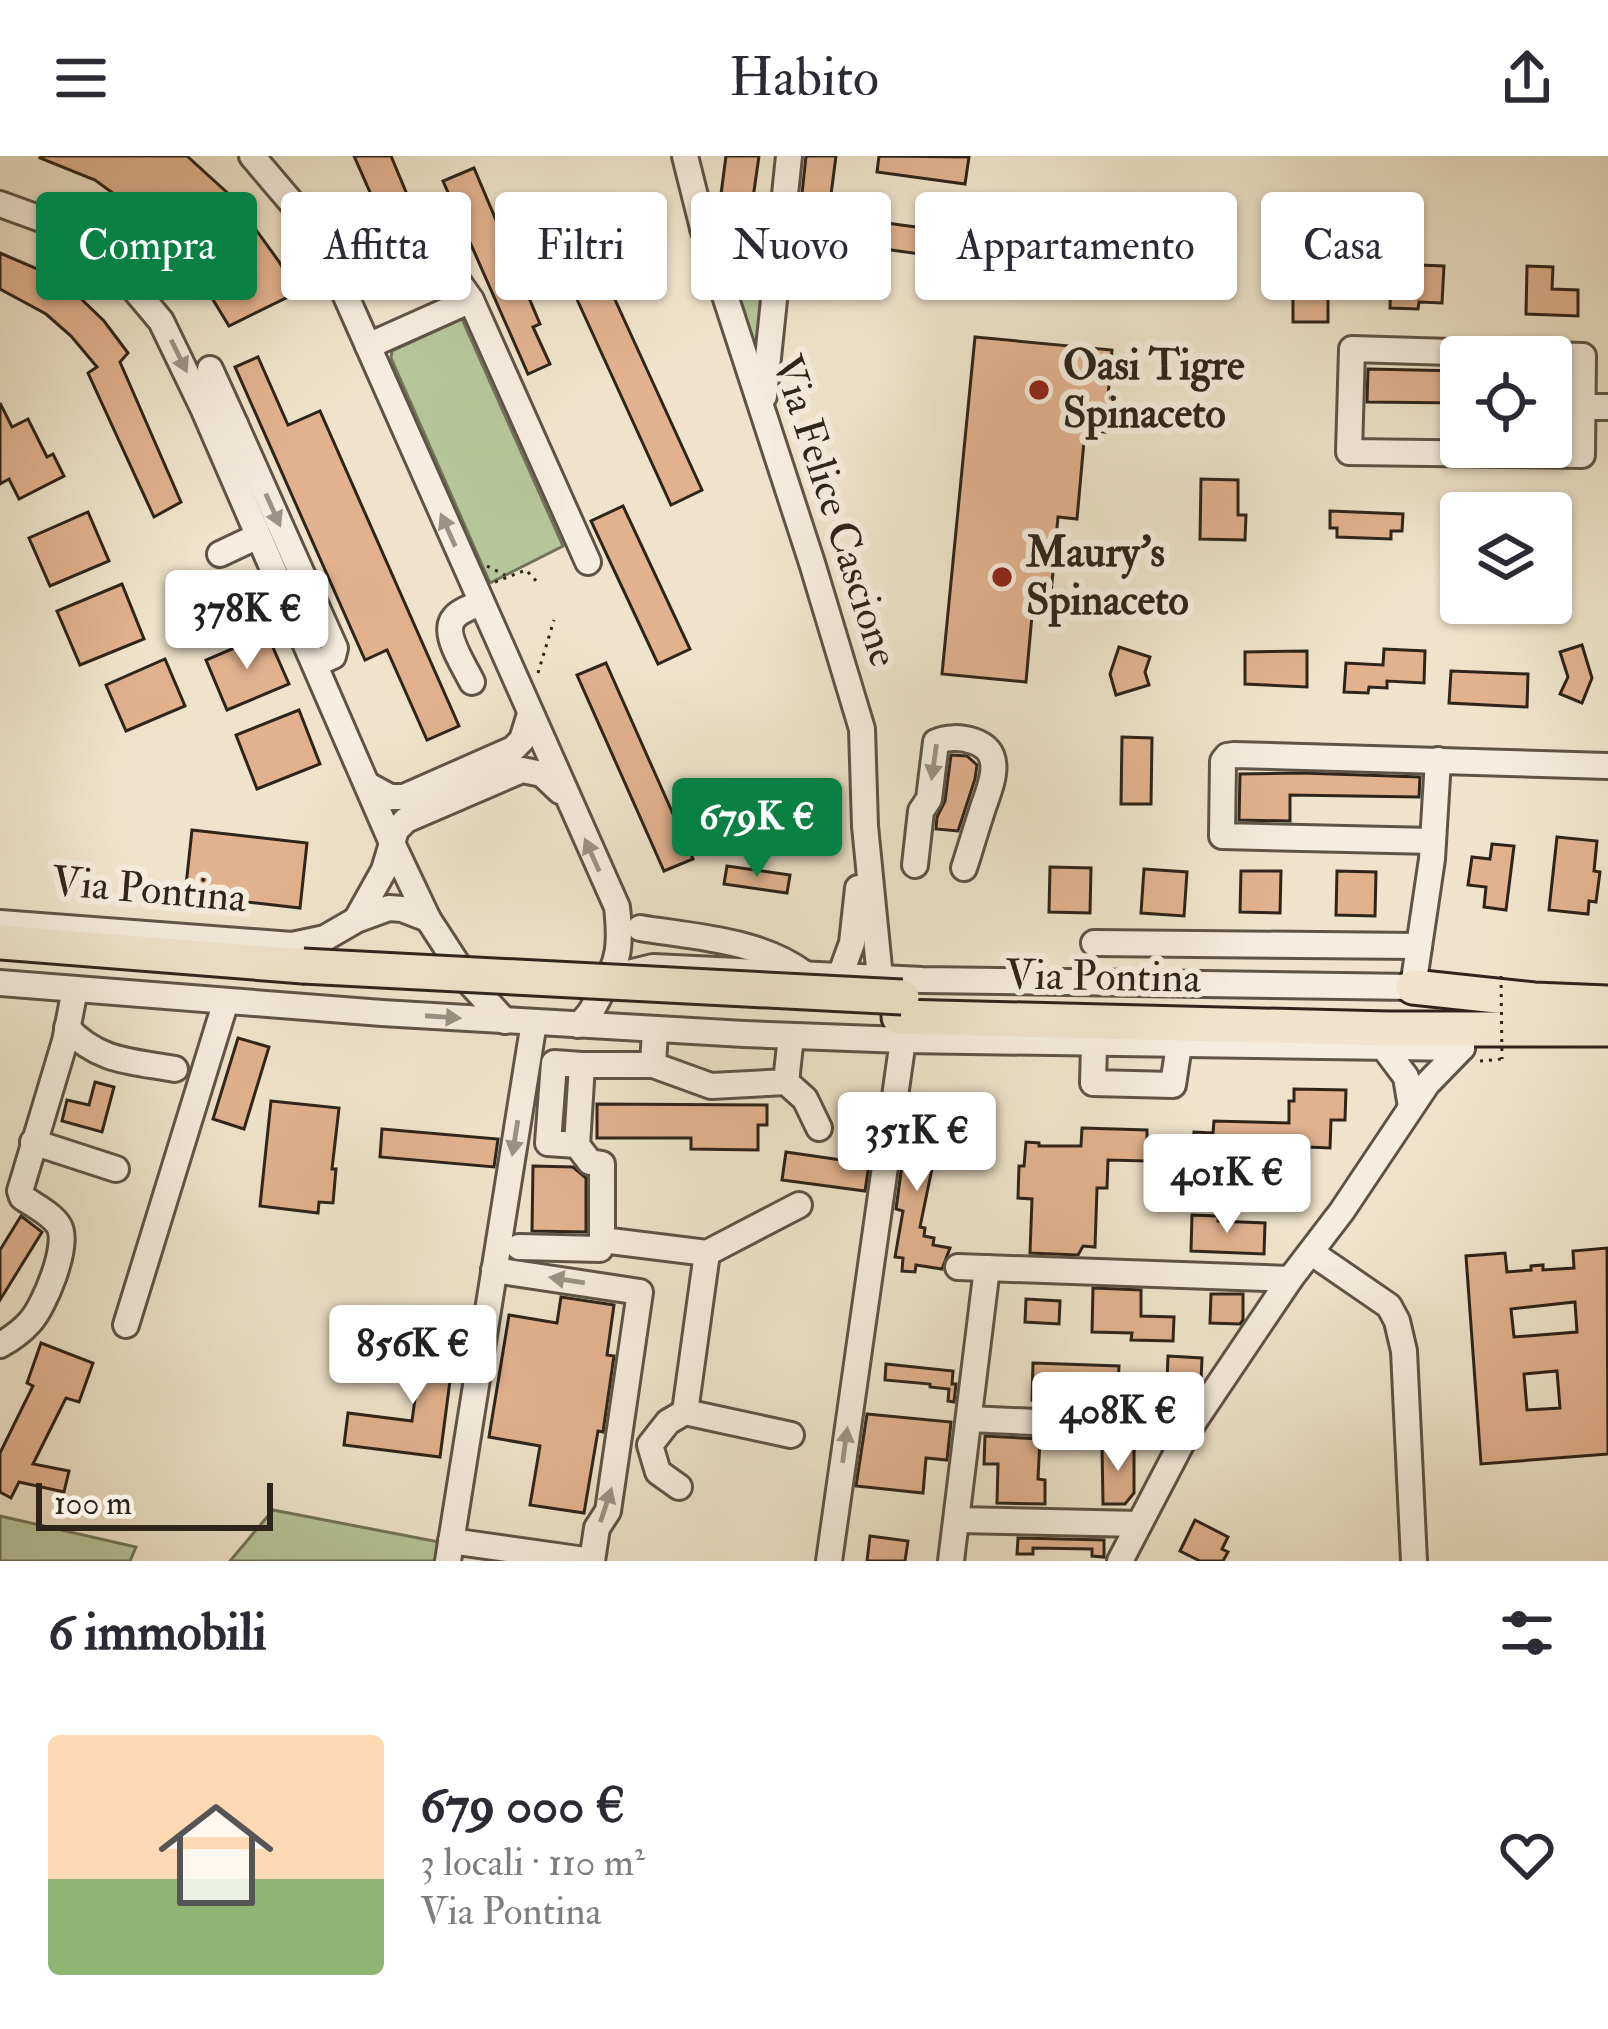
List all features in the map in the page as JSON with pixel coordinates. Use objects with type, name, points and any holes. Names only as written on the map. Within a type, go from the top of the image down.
[{"type":"highway","name":"Via Pontina","points":[[0,942],[302,976]]},
{"type":"highway","name":"Via Pontina","points":[[0,962],[712,989],[896,1008],[1388,1029],[1608,1029]]},
{"type":"highway","points":[[1413,987],[1608,1006]]},
{"type":"highway","name":"Via Pontina","points":[[896,1008],[1608,1006]]},
{"type":"highway","points":[[1466,1055],[1608,1040]]},
{"type":"street","points":[[252,156],[311,229],[337,276],[484,594],[530,714],[616,907],[620,951],[590,1014],[578,1025]]},
{"type":"street","name":"Via Felice Cascione","points":[[685,156],[694,192]]},
{"type":"street","points":[[785,192],[788,156]]},
{"type":"street","points":[[0,204],[44,220],[77,239],[133,286],[161,321],[225,429],[335,648],[333,656],[315,664]]},
{"type":"street","points":[[368,346],[464,290],[588,562]]},
{"type":"street","name":"Via Felice Cascione","points":[[727,300],[862,729],[865,826],[896,1008],[829,1561]]},
{"type":"street","points":[[763,410],[774,300]]},
{"type":"street","points":[[1352,349],[1583,356],[1595,407],[1582,455],[1349,452],[1352,349]]},
{"type":"street","points":[[211,369],[258,536],[392,843],[429,922],[469,982],[505,1021]]},
{"type":"street","points":[[220,554],[258,536]]},
{"type":"street","points":[[472,682],[449,633],[450,622],[484,594]]},
{"type":"street","points":[[368,784],[390,797],[414,794],[513,749],[522,740],[530,714]]},
{"type":"street","points":[[915,866],[936,742],[943,738],[972,740],[985,748],[994,763],[993,786],[964,868]]},
{"type":"street","points":[[1433,841],[1222,836],[1223,764],[1230,755],[1608,766]]},
{"type":"street","points":[[1413,987],[1433,841],[1438,760]]},
{"type":"street","points":[[356,920],[380,879],[396,830],[406,820],[528,770],[542,774],[569,802]]},
{"type":"street","name":"Via Felice Cascione","points":[[840,976],[852,944],[865,826]]},
{"type":"street","name":"Via Pontina","points":[[616,907],[675,951],[725,970]]},
{"type":"street","name":"Via Pontina","points":[[0,923],[292,945],[326,938],[388,908],[429,922]]},
{"type":"street","points":[[382,1013],[404,1004],[416,986],[426,960],[429,922]]},
{"type":"street","points":[[640,928],[754,948],[788,961],[807,976]]},
{"type":"street","points":[[1094,943],[1419,946]]},
{"type":"street","name":"Via Pontina","points":[[604,989],[621,974],[641,968],[840,976],[896,1008],[1094,1044],[1385,1049],[1466,1055]]},
{"type":"street","name":"Via Pontina","points":[[0,982],[382,1013],[791,1036],[896,1008],[1413,987]]},
{"type":"street","points":[[0,1345],[32,1321],[41,1307],[61,1250],[57,1222],[20,1191],[75,989]]},
{"type":"street","points":[[604,989],[604,1014],[617,1027]]},
{"type":"street","points":[[126,1325],[226,1001]]},
{"type":"street","points":[[494,1270],[640,1292],[608,1511],[597,1528],[592,1561],[450,1551],[494,1270],[534,1022]]},
{"type":"street","points":[[68,1028],[89,1048],[108,1057],[175,1069]]},
{"type":"street","points":[[653,1066],[655,1030]]},
{"type":"street","points":[[786,1082],[791,1036]]},
{"type":"street","points":[[1094,1044],[1093,1083],[1173,1085],[1179,1045]]},
{"type":"street","points":[[1385,1049],[1406,1077],[1411,1107]]},
{"type":"street","points":[[1120,1561],[1189,1429],[1290,1279],[1432,1077],[1466,1055]]},
{"type":"street","points":[[577,1144],[548,1143],[554,1063],[653,1066],[711,1085],[786,1082],[805,1099],[819,1128]]},
{"type":"street","points":[[519,1247],[600,1249],[602,1164],[590,1162],[577,1144],[582,1065]]},
{"type":"street","points":[[524,1085],[552,1089]]},
{"type":"street","points":[[33,1142],[116,1169]]},
{"type":"street","points":[[602,1240],[707,1253],[799,1204]]},
{"type":"street","points":[[1312,1252],[1383,1300],[1397,1321],[1403,1351],[1414,1561]]},
{"type":"street","points":[[685,1412],[707,1253]]},
{"type":"street","points":[[958,1267],[1290,1279]]},
{"type":"street","points":[[951,1561],[987,1268]]},
{"type":"street","points":[[679,1487],[658,1472],[650,1445],[668,1422],[685,1412],[791,1435]]},
{"type":"street","points":[[969,1419],[1189,1429]]},
{"type":"street","points":[[957,1520],[1139,1524]]},
{"type":"path","points":[[478,562],[507,576]]},
{"type":"path","points":[[484,594],[507,576],[526,570],[539,584]]},
{"type":"path","points":[[534,686],[554,620]]},
{"type":"path","points":[[1466,1055],[1502,1060],[1501,976]]},
{"type":"green space","points":[[738,300],[764,300],[756,355]]},
{"type":"green space","points":[[462,319],[563,546],[490,583],[391,358],[392,351]]},
{"type":"green space","points":[[273,1510],[439,1542],[441,1561],[230,1561]]},
{"type":"green space","points":[[0,1516],[136,1547],[130,1561],[0,1561]]},
{"type":"building","points":[[187,156],[226,192],[111,192],[95,180],[40,158]]},
{"type":"building","points":[[354,156],[391,156],[406,192],[370,192]]},
{"type":"building","points":[[726,156],[759,156],[754,192],[721,192]]},
{"type":"building","points":[[806,156],[836,156],[831,192],[802,192]]},
{"type":"building","points":[[879,156],[969,157],[965,184],[877,172]]},
{"type":"building","points":[[474,168],[495,218],[495,299],[471,245],[471,192],[448,192],[443,181]]},
{"type":"building","points":[[891,224],[915,227],[915,253],[891,250]]},
{"type":"building","points":[[257,231],[281,265],[282,300],[229,326],[213,300],[257,300]]},
{"type":"building","points":[[0,253],[36,268],[36,300],[82,300],[104,321],[128,353],[120,362],[181,502],[154,517],[88,373],[97,367],[46,314],[0,289]]},
{"type":"building","points":[[1424,265],[1444,266],[1442,303],[1419,302],[1418,309],[1390,308],[1390,300],[1424,300]]},
{"type":"building","points":[[1527,266],[1553,267],[1552,289],[1578,290],[1578,316],[1526,314]]},
{"type":"building","points":[[495,300],[530,300],[540,324],[533,327],[550,364],[528,374]]},
{"type":"building","points":[[577,300],[615,300],[702,490],[671,505]]},
{"type":"building","points":[[1293,300],[1328,300],[1328,322],[1293,322]]},
{"type":"building","points":[[975,337],[1112,350],[1105,432],[1085,430],[1077,519],[1058,517],[1049,616],[1032,615],[1026,682],[942,674]]},
{"type":"building","points":[[258,357],[288,425],[320,411],[459,726],[427,740],[387,650],[365,660],[235,367]]},
{"type":"building","points":[[1368,369],[1440,371],[1440,403],[1367,402]]},
{"type":"building","points":[[0,403],[12,427],[28,419],[47,457],[53,454],[64,476],[19,499],[9,479],[0,484]]},
{"type":"building","points":[[1201,479],[1238,480],[1238,515],[1246,515],[1245,540],[1200,539]]},
{"type":"building","points":[[623,506],[690,649],[658,664],[591,521]]},
{"type":"building","points":[[1330,511],[1403,514],[1402,531],[1391,531],[1391,539],[1337,537],[1337,528],[1330,528]]},
{"type":"building","points":[[88,512],[109,561],[50,586],[29,538]]},
{"type":"building","points":[[122,584],[144,639],[80,665],[57,611]]},
{"type":"building","points":[[267,634],[289,684],[227,710],[206,660]]},
{"type":"building","points":[[1582,645],[1592,678],[1582,703],[1560,694],[1568,677],[1560,652]]},
{"type":"building","points":[[1119,647],[1150,657],[1145,672],[1149,685],[1116,695],[1110,674]]},
{"type":"building","points":[[1384,649],[1425,651],[1424,683],[1387,681],[1387,688],[1369,687],[1368,693],[1344,692],[1346,663],[1383,665]]},
{"type":"building","points":[[1307,651],[1307,687],[1245,684],[1245,652]]},
{"type":"building","points":[[165,659],[185,706],[126,731],[106,685]]},
{"type":"building","points":[[606,663],[693,859],[664,871],[577,675]]},
{"type":"building","points":[[1451,671],[1528,674],[1527,707],[1449,703]]},
{"type":"building","points":[[299,710],[320,764],[257,789],[236,735]]},
{"type":"building","points":[[1122,737],[1152,738],[1151,804],[1121,804]]},
{"type":"building","points":[[951,755],[967,756],[977,765],[958,831],[936,829]]},
{"type":"building","points":[[1240,774],[1420,777],[1419,797],[1290,795],[1290,821],[1239,820]]},
{"type":"building","points":[[192,830],[307,843],[300,908],[185,895]]},
{"type":"building","points":[[1557,837],[1597,841],[1594,871],[1600,872],[1596,902],[1589,901],[1588,914],[1549,910]]},
{"type":"building","points":[[1492,844],[1514,846],[1506,910],[1484,907],[1486,887],[1468,885],[1472,857],[1490,859]]},
{"type":"building","points":[[727,866],[790,875],[787,893],[724,884]]},
{"type":"building","points":[[1050,867],[1091,868],[1090,913],[1049,912]]},
{"type":"building","points":[[1144,869],[1187,872],[1184,916],[1141,913]]},
{"type":"building","points":[[1241,871],[1281,871],[1280,913],[1240,912]]},
{"type":"building","points":[[1337,871],[1376,872],[1375,916],[1336,915]]},
{"type":"building","points":[[238,1038],[269,1047],[244,1129],[213,1119]]},
{"type":"building","points":[[95,1082],[114,1087],[102,1132],[62,1121],[67,1100],[89,1105]]},
{"type":"building","points":[[1294,1089],[1346,1090],[1345,1120],[1331,1120],[1330,1148],[1309,1147],[1308,1177],[1213,1174],[1214,1152],[1193,1151],[1194,1132],[1213,1133],[1214,1121],[1289,1123]]},
{"type":"building","points":[[911,1098],[930,1101],[925,1137],[938,1139],[920,1227],[925,1228],[924,1236],[934,1238],[933,1245],[950,1248],[942,1269],[916,1265],[915,1272],[902,1271],[903,1258],[895,1257],[903,1211],[896,1209]]},
{"type":"building","points":[[271,1101],[339,1108],[333,1203],[319,1202],[318,1213],[260,1206]]},
{"type":"building","points":[[597,1104],[767,1105],[767,1125],[758,1125],[758,1150],[691,1149],[691,1138],[597,1138]]},
{"type":"building","points":[[1082,1128],[1147,1130],[1147,1161],[1108,1160],[1107,1188],[1097,1188],[1095,1247],[1083,1246],[1078,1255],[1030,1253],[1032,1199],[1018,1198],[1026,1142],[1081,1146]]},
{"type":"building","points":[[382,1129],[498,1139],[494,1167],[380,1157]]},
{"type":"building","points":[[786,1152],[869,1164],[865,1191],[782,1180]]},
{"type":"building","points":[[533,1166],[573,1167],[586,1178],[586,1232],[532,1231]]},
{"type":"building","points":[[1192,1215],[1265,1223],[1264,1254],[1191,1251]]},
{"type":"building","points":[[21,1216],[42,1232],[0,1300],[0,1250]]},
{"type":"building","points":[[1607,1248],[1608,1454],[1481,1464],[1466,1256],[1505,1253],[1507,1272],[1543,1265],[1543,1270],[1574,1268],[1573,1251]],"holes":[[[1575,1302],[1577,1332],[1514,1337],[1511,1309]],[[1557,1371],[1560,1408],[1527,1410],[1524,1374]]]},
{"type":"building","points":[[1093,1288],[1141,1290],[1141,1316],[1174,1317],[1173,1341],[1131,1340],[1132,1333],[1092,1332]]},
{"type":"building","points":[[1211,1294],[1243,1294],[1240,1324],[1210,1323]]},
{"type":"building","points":[[561,1297],[614,1305],[607,1355],[614,1356],[584,1513],[530,1505],[540,1446],[489,1437],[509,1315],[557,1323]]},
{"type":"building","points":[[1026,1299],[1060,1301],[1059,1324],[1025,1322]]},
{"type":"building","points":[[339,1331],[369,1335],[365,1368],[334,1364]]},
{"type":"building","points":[[424,1331],[456,1335],[440,1457],[344,1445],[348,1413],[412,1421]]},
{"type":"building","points":[[41,1343],[93,1363],[79,1402],[66,1398],[33,1464],[69,1471],[64,1492],[19,1482],[11,1498],[0,1492],[0,1453],[33,1386],[27,1383]]},
{"type":"building","points":[[1168,1356],[1202,1358],[1201,1381],[1192,1395],[1185,1394],[1184,1407],[1166,1406]]},
{"type":"building","points":[[1033,1363],[1119,1366],[1117,1404],[1032,1400]]},
{"type":"building","points":[[886,1364],[953,1371],[954,1402],[948,1401],[949,1389],[885,1380]]},
{"type":"building","points":[[867,1414],[951,1422],[947,1460],[926,1458],[923,1493],[856,1486]]},
{"type":"building","points":[[985,1436],[1040,1439],[1038,1479],[1045,1480],[1045,1504],[997,1503],[998,1464],[984,1464]]},
{"type":"building","points":[[1102,1446],[1134,1446],[1134,1493],[1125,1504],[1103,1504]]},
{"type":"building","points":[[1195,1520],[1228,1537],[1223,1561],[1200,1561],[1180,1551]]},
{"type":"building","points":[[870,1536],[908,1541],[905,1561],[867,1561]]},
{"type":"building","points":[[1018,1538],[1104,1540],[1104,1557],[1092,1556],[1092,1549],[1033,1548],[1033,1554],[1017,1554]]},
{"type":"place","name":"Oasi Tigre Spinaceto","points":[[1039,390]]},
{"type":"place","name":"Maury's Spinaceto","points":[[1002,577]]}]
